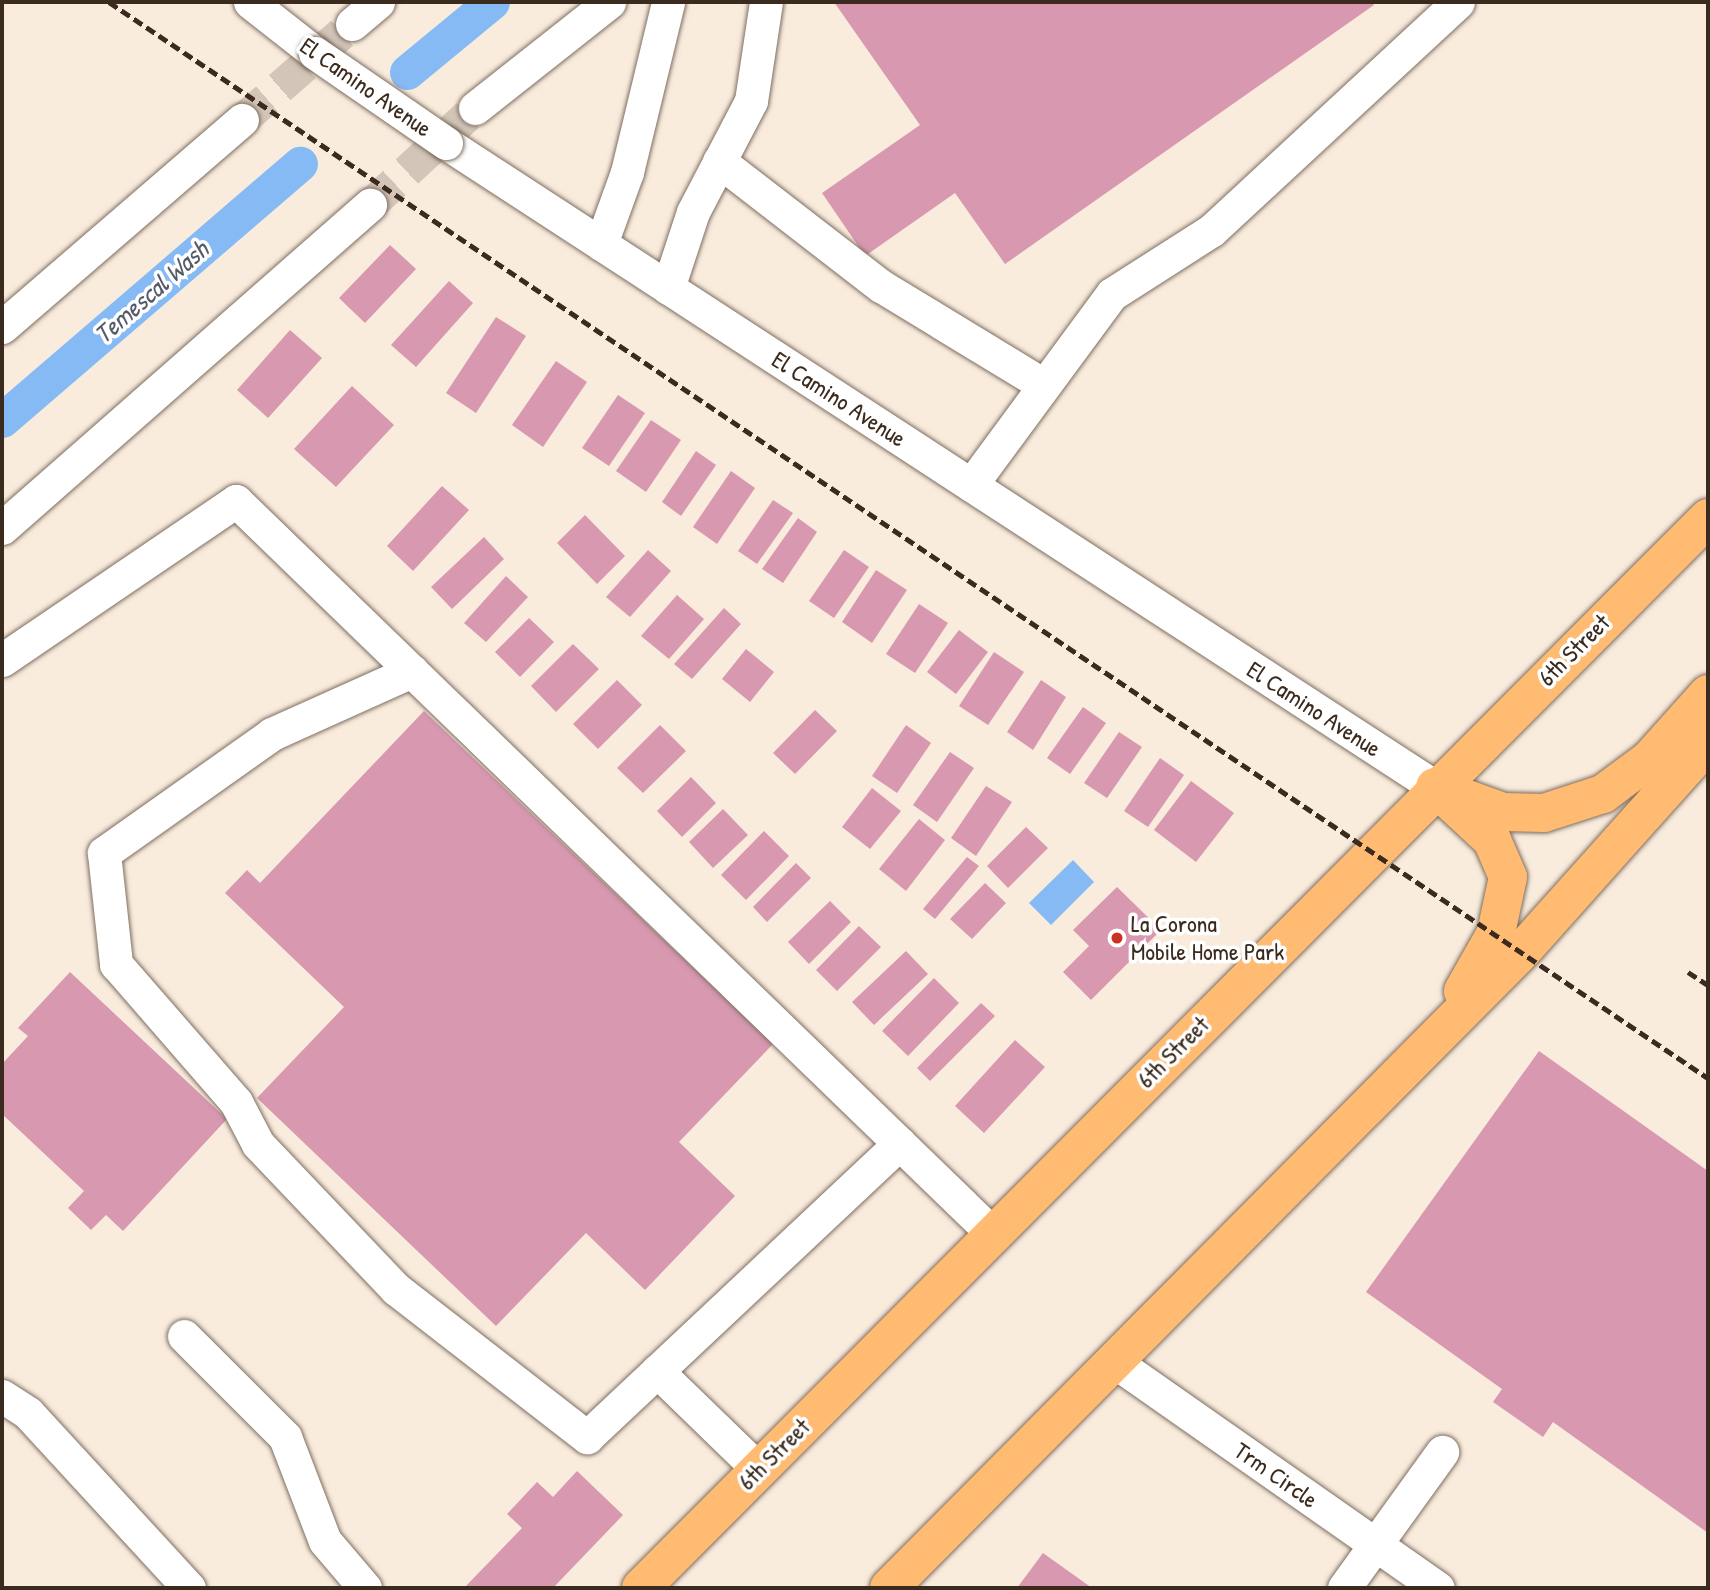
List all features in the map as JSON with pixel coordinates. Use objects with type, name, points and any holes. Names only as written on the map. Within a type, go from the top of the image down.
[{"type":"main road","name":"6th Street","points":[[641,1588],[1435,787],[1708,518]]},
{"type":"main road","points":[[1435,787],[1503,813],[1544,813],[1603,794],[1650,759],[1708,694]]},
{"type":"main road","points":[[889,1588],[1582,888],[1708,743]]},
{"type":"main road","points":[[1397,1075],[1469,983],[1496,933],[1508,877],[1492,840],[1435,787]]},
{"type":"street","name":"El Camino Avenue","points":[[250,2],[315,53],[446,143],[1435,787]]},
{"type":"street","points":[[352,24],[378,2]]},
{"type":"street","points":[[475,108],[609,2]]},
{"type":"street","points":[[601,244],[627,172],[668,2]]},
{"type":"street","points":[[668,288],[694,212],[751,101],[766,2]]},
{"type":"street","points":[[971,485],[1112,295],[1212,230],[1458,2]]},
{"type":"street","points":[[2,327],[242,120]]},
{"type":"street","points":[[719,161],[881,286],[1044,385]]},
{"type":"street","points":[[2,528],[370,205]]},
{"type":"street","points":[[2,660],[236,501],[993,1234]]},
{"type":"street","points":[[412,671],[272,734],[104,853],[117,964],[236,1102],[258,1144],[396,1289],[587,1437],[900,1143]]},
{"type":"street","points":[[184,1336],[285,1437],[325,1541],[365,1588]]},
{"type":"street","name":"Trm Circle","points":[[1115,1362],[1438,1588]]},
{"type":"street","points":[[657,1371],[759,1469]]},
{"type":"street","points":[[2,1396],[28,1413],[189,1588]]},
{"type":"street","points":[[1345,1588],[1442,1452]]},
{"type":"water","points":[[1073,860],[1094,882],[1051,925],[1029,903]]},
{"type":"building","points":[[834,2],[1372,2],[1374,5],[1005,264],[955,193],[865,256],[822,193],[920,125]]},
{"type":"building","points":[[390,245],[416,269],[365,323],[339,298]]},
{"type":"building","points":[[449,281],[473,303],[416,367],[391,345]]},
{"type":"building","points":[[496,317],[526,336],[476,413],[446,393]]},
{"type":"building","points":[[290,330],[322,358],[268,418],[237,390]]},
{"type":"building","points":[[556,361],[587,382],[543,447],[512,425]]},
{"type":"building","points":[[352,386],[394,425],[336,487],[294,449]]},
{"type":"building","points":[[618,395],[645,413],[609,466],[582,448]]},
{"type":"building","points":[[651,420],[681,440],[646,492],[616,471]]},
{"type":"building","points":[[696,451],[716,465],[681,516],[662,502]]},
{"type":"building","points":[[731,471],[755,488],[717,544],[693,527]]},
{"type":"building","points":[[442,486],[469,510],[413,571],[387,546]]},
{"type":"building","points":[[773,500],[793,513],[757,564],[738,551]]},
{"type":"building","points":[[585,515],[625,556],[597,584],[557,543]]},
{"type":"building","points":[[798,518],[817,532],[783,583],[762,569]]},
{"type":"building","points":[[484,537],[504,559],[452,609],[431,587]]},
{"type":"building","points":[[648,550],[671,571],[630,617],[606,597]]},
{"type":"building","points":[[844,550],[869,567],[834,618],[809,601]]},
{"type":"building","points":[[876,570],[907,590],[872,643],[842,622]]},
{"type":"building","points":[[506,576],[528,597],[486,642],[464,623]]},
{"type":"building","points":[[677,595],[704,619],[669,659],[641,636]]},
{"type":"building","points":[[919,604],[948,623],[915,673],[886,654]]},
{"type":"building","points":[[724,608],[741,624],[692,679],[674,664]]},
{"type":"building","points":[[529,618],[554,642],[520,677],[495,652]]},
{"type":"building","points":[[959,630],[988,652],[956,694],[927,672]]},
{"type":"building","points":[[573,644],[599,669],[556,712],[531,686]]},
{"type":"building","points":[[746,649],[774,672],[750,702],[722,679]]},
{"type":"building","points":[[994,652],[1024,672],[988,725],[959,706]]},
{"type":"building","points":[[617,680],[642,705],[598,749],[573,724]]},
{"type":"building","points":[[1041,680],[1066,697],[1033,750],[1007,732]]},
{"type":"building","points":[[1083,707],[1106,723],[1070,774],[1047,758]]},
{"type":"building","points":[[815,710],[837,731],[795,774],[773,753]]},
{"type":"building","points":[[424,711],[773,1044],[679,1142],[735,1196],[645,1290],[586,1233],[496,1326],[257,1098],[344,1007],[225,893],[247,870],[260,883]]},
{"type":"building","points":[[660,725],[686,751],[643,793],[617,768]]},
{"type":"building","points":[[906,725],[931,743],[897,793],[872,776]]},
{"type":"building","points":[[1119,732],[1142,747],[1107,798],[1084,783]]},
{"type":"building","points":[[950,752],[974,768],[937,822],[913,805]]},
{"type":"building","points":[[1160,758],[1184,775],[1148,827],[1124,811]]},
{"type":"building","points":[[691,777],[716,803],[682,837],[657,811]]},
{"type":"building","points":[[1191,781],[1234,813],[1196,862],[1154,830]]},
{"type":"building","points":[[986,786],[1012,802],[976,856],[951,838]]},
{"type":"building","points":[[872,788],[901,811],[870,849],[842,827]]},
{"type":"building","points":[[723,809],[748,835],[713,868],[689,842]]},
{"type":"building","points":[[919,819],[945,840],[906,891],[879,869]]},
{"type":"building","points":[[1026,827],[1048,848],[1008,888],[987,866]]},
{"type":"building","points":[[764,831],[789,856],[746,900],[721,875]]},
{"type":"building","points":[[967,857],[979,866],[935,919],[923,909]]},
{"type":"building","points":[[796,863],[811,878],[767,922],[753,907]]},
{"type":"building","points":[[985,883],[1006,903],[972,939],[950,919]]},
{"type":"building","name":"La Corona Mobile Home Park","points":[[1117,887],[1161,930],[1091,1000],[1063,972],[1089,946],[1073,930]]},
{"type":"building","points":[[830,901],[851,922],[809,964],[788,942]]},
{"type":"building","points":[[859,926],[881,947],[837,991],[816,970]]},
{"type":"building","points":[[906,951],[928,974],[874,1025],[852,1002]]},
{"type":"building","points":[[70,972],[227,1119],[123,1231],[106,1215],[91,1230],[68,1208],[84,1191],[2,1114],[2,1064],[28,1036],[18,1028]]},
{"type":"building","points":[[934,978],[959,1003],[908,1056],[882,1031]]},
{"type":"building","points":[[981,1003],[995,1016],[930,1081],[917,1068]]},
{"type":"building","points":[[1015,1040],[1045,1067],[984,1133],[955,1106]]},
{"type":"building","points":[[1539,1051],[1708,1171],[1708,1533],[1553,1422],[1543,1437],[1493,1402],[1502,1389],[1366,1292]]},
{"type":"building","points":[[577,1471],[623,1515],[553,1588],[464,1588],[522,1528],[507,1514],[537,1482],[553,1497]]},
{"type":"building","points":[[1043,1553],[1092,1588],[1017,1588]]},
{"type":"waterway","name":"Temescal Wash","points":[[407,72],[492,2]]},
{"type":"waterway","name":"Temescal Wash","points":[[2,420],[300,164]]},
{"type":"tunnel","points":[[242,120],[352,24]]},
{"type":"tunnel","points":[[370,205],[475,108]]},
{"type":"railway","points":[[109,2],[1708,1078]]},
{"type":"railway","points":[[1688,972],[1708,985]]},
{"type":"place","name":"La Corona Mobile Home Park","points":[[1117,938]]}]
